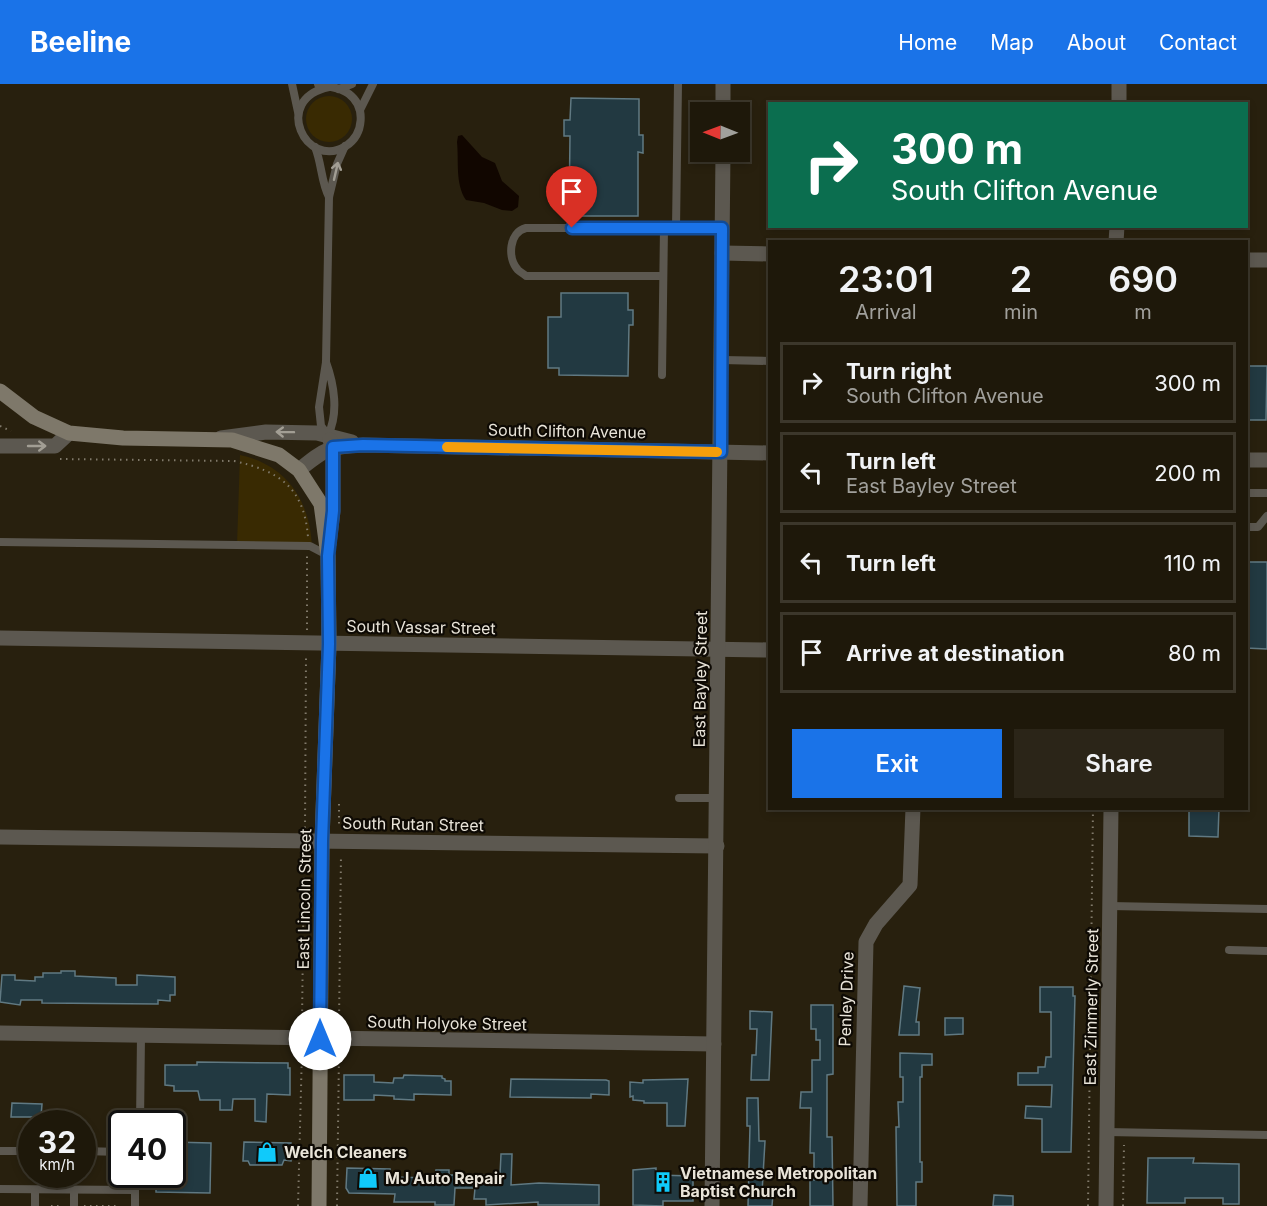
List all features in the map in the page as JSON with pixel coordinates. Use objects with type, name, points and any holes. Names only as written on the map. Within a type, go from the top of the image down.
[{"type":"street","points":[[723,84],[723,102]]},
{"type":"street","points":[[1119,84],[1119,102]]},
{"type":"street","name":"East Bayley Street","points":[[712,1206],[723,162]]},
{"type":"street","points":[[722,253],[768,254]]},
{"type":"street","points":[[1248,260],[1267,260]]},
{"type":"street","name":"South Clifton Avenue","points":[[0,391],[34,417],[69,433],[123,438],[232,440],[279,455],[299,470],[320,453],[330,441]]},
{"type":"street","name":"South Clifton Avenue","points":[[208,439],[266,432],[317,433],[330,441],[363,445],[768,453]]},
{"type":"street","points":[[8,446],[55,446],[69,433]]},
{"type":"street","name":"East Lincoln Street","points":[[319,1206],[322,841],[329,644],[328,556],[333,511],[330,441]]},
{"type":"street","points":[[1248,460],[1267,460]]},
{"type":"street","name":"East Lincoln Street","points":[[299,470],[321,504],[328,556]]},
{"type":"street","name":"South Vassar Street","points":[[0,638],[768,650]]},
{"type":"street","name":"Penley Drive","points":[[860,1206],[866,942],[876,924],[910,885],[913,810]]},
{"type":"street","name":"East Zimmerly Street","points":[[1106,1206],[1111,810]]},
{"type":"street","name":"South Rutan Street","points":[[0,837],[717,846]]},
{"type":"street","name":"South Holyoke Street","points":[[0,1033],[714,1044]]},
{"type":"lane","points":[[292,84],[298,122],[307,141],[325,150],[345,147],[359,131],[360,110],[356,101],[348,93],[318,84]]},
{"type":"lane","points":[[339,89],[352,84]]},
{"type":"lane","points":[[360,110],[373,84]]},
{"type":"lane","points":[[676,228],[678,84]]},
{"type":"lane","points":[[298,112],[309,94],[329,87]]},
{"type":"lane","points":[[315,147],[321,162],[323,186],[329,197]]},
{"type":"lane","points":[[330,441],[321,426],[319,407],[326,362],[329,197],[337,164],[345,147]]},
{"type":"lane","points":[[662,375],[664,228]]},
{"type":"lane","points":[[663,276],[526,276],[518,269],[511,256],[513,238],[522,229],[722,228]]},
{"type":"lane","points":[[722,360],[768,361]]},
{"type":"lane","points":[[326,362],[334,390],[330,441]]},
{"type":"lane","points":[[1248,493],[1267,493]]},
{"type":"lane","points":[[1248,527],[1258,527],[1267,516]]},
{"type":"lane","points":[[0,542],[307,546],[328,556]]},
{"type":"lane","points":[[679,798],[717,798]]},
{"type":"lane","points":[[1110,906],[1267,909]]},
{"type":"lane","points":[[1229,950],[1267,951]]},
{"type":"lane","points":[[140,1110],[141,1035]]},
{"type":"lane","points":[[1107,1132],[1267,1135]]},
{"type":"lane","points":[[0,1151],[18,1151]]},
{"type":"lane","points":[[0,1189],[135,1190],[135,1206]]},
{"type":"lane","points":[[34,1190],[35,1206]]},
{"type":"lane","points":[[74,1190],[74,1206]]},
{"type":"path","points":[[0,426],[15,434],[8,446]]},
{"type":"path","points":[[50,459],[234,461],[258,466],[276,474],[292,491],[304,512],[308,535],[298,1206]]},
{"type":"path","points":[[1088,1206],[1093,810]]},
{"type":"path","points":[[1123,1206],[1124,1145]]},
{"type":"shaded area","points":[[334,96],[346,102],[351,110],[351,128],[346,136],[338,141],[324,142],[316,139],[309,132],[306,114],[309,106],[316,99]]},
{"type":"shaded area","points":[[462,135],[482,157],[495,163],[502,181],[519,196],[518,207],[512,211],[502,210],[484,203],[466,200],[460,187],[458,172],[457,142],[458,136]]},
{"type":"shaded area","points":[[240,455],[271,467],[293,488],[307,515],[312,547],[237,546]]},
{"type":"building","points":[[571,98],[639,99],[639,135],[643,135],[643,153],[638,152],[638,216],[569,216],[570,136],[564,136],[564,120],[570,120]]},
{"type":"building","points":[[561,293],[628,293],[628,310],[633,310],[633,325],[629,325],[628,376],[559,375],[559,368],[548,368],[548,317],[561,317]]},
{"type":"building","points":[[1249,366],[1267,366],[1266,420],[1249,420]]},
{"type":"building","points":[[1248,562],[1267,562],[1267,649],[1248,648]]},
{"type":"building","points":[[1189,810],[1219,810],[1218,837],[1189,836]]},
{"type":"building","points":[[61,971],[75,971],[75,976],[116,978],[116,985],[137,985],[137,975],[175,977],[175,995],[170,995],[170,1001],[158,1000],[158,1004],[42,1003],[42,1000],[21,1000],[20,1005],[0,1002],[2,975],[15,975],[15,980],[35,981],[35,977],[43,977],[43,973],[61,973]]},
{"type":"building","points":[[904,986],[920,988],[916,1022],[919,1022],[919,1035],[899,1035]]},
{"type":"building","points":[[1040,987],[1073,987],[1073,996],[1075,996],[1071,1152],[1042,1152],[1042,1119],[1025,1118],[1026,1106],[1051,1107],[1052,1085],[1018,1085],[1018,1073],[1038,1073],[1038,1067],[1045,1067],[1046,1057],[1051,1057],[1051,1012],[1040,1012]]},
{"type":"building","points":[[811,1005],[833,1005],[833,1074],[827,1075],[827,1137],[832,1137],[833,1206],[810,1206],[810,1179],[814,1180],[814,1153],[810,1153],[811,1108],[800,1108],[801,1092],[812,1092],[812,1060],[820,1060],[820,1040],[816,1040],[816,1029],[811,1029]]},
{"type":"building","points":[[750,1011],[772,1012],[769,1080],[751,1080],[752,1055],[756,1055],[757,1029],[750,1029]]},
{"type":"building","points":[[945,1018],[963,1018],[963,1034],[945,1035]]},
{"type":"building","points":[[900,1053],[932,1054],[932,1065],[922,1065],[922,1077],[920,1077],[922,1182],[916,1182],[916,1206],[897,1206],[896,1127],[899,1127],[898,1102],[903,1102]]},
{"type":"building","points":[[197,1062],[288,1063],[290,1095],[267,1094],[266,1122],[255,1121],[255,1099],[233,1099],[232,1110],[220,1110],[220,1100],[200,1100],[198,1091],[174,1091],[174,1086],[165,1085],[165,1065],[197,1065]]},
{"type":"building","points":[[344,1075],[374,1075],[374,1082],[393,1083],[394,1078],[403,1078],[404,1075],[442,1076],[445,1081],[451,1081],[451,1095],[414,1094],[414,1100],[374,1095],[374,1100],[344,1100]]},
{"type":"building","points":[[511,1079],[606,1080],[609,1081],[609,1095],[591,1094],[591,1098],[510,1097]]},
{"type":"building","points":[[688,1079],[685,1126],[667,1126],[667,1103],[644,1103],[644,1101],[633,1100],[633,1096],[630,1097],[630,1082]]},
{"type":"building","points":[[747,1098],[758,1098],[759,1141],[765,1141],[762,1193],[773,1194],[772,1206],[748,1206],[750,1126],[747,1126]]},
{"type":"building","points":[[12,1103],[42,1104],[42,1110],[18,1110],[18,1117],[11,1117]]},
{"type":"building","points":[[186,1142],[211,1143],[210,1193],[156,1192],[156,1188],[186,1188]]},
{"type":"building","name":"Welch Cleaners","points":[[244,1142],[291,1143],[291,1161],[284,1160],[282,1165],[250,1165],[248,1161],[243,1161]]},
{"type":"building","points":[[501,1154],[512,1154],[511,1185],[539,1183],[599,1185],[599,1205],[538,1205],[538,1202],[486,1205],[486,1199],[474,1199],[475,1188],[455,1188],[454,1205],[435,1205],[435,1202],[394,1202],[395,1194],[349,1193],[346,1188],[347,1168],[390,1169],[390,1177],[436,1178],[436,1170],[449,1170],[449,1175],[500,1175]]},
{"type":"building","points":[[1148,1158],[1194,1158],[1193,1163],[1239,1164],[1239,1204],[1223,1204],[1223,1198],[1185,1198],[1185,1203],[1147,1203]]},
{"type":"building","name":"Vietnamese Metropolitan Baptist Church","points":[[656,1168],[656,1175],[693,1176],[693,1201],[663,1201],[663,1206],[633,1205],[633,1170]]},
{"type":"building","points":[[994,1195],[1013,1196],[1013,1206],[993,1206]]},
{"type":"slow traffic","points":[[447,447],[717,452]]},
{"type":"place","name":"Welch Cleaners","points":[[267,1152]]},
{"type":"place","name":"MJ Auto Repair","points":[[368,1178]]},
{"type":"place","name":"Vietnamese Metropolitan Baptist Church","points":[[663,1182]]},
{"type":"route","points":[[320,1039],[322,841],[329,644],[328,556],[333,511],[333,447],[363,445],[721,452],[722,228],[572,228]]}]
